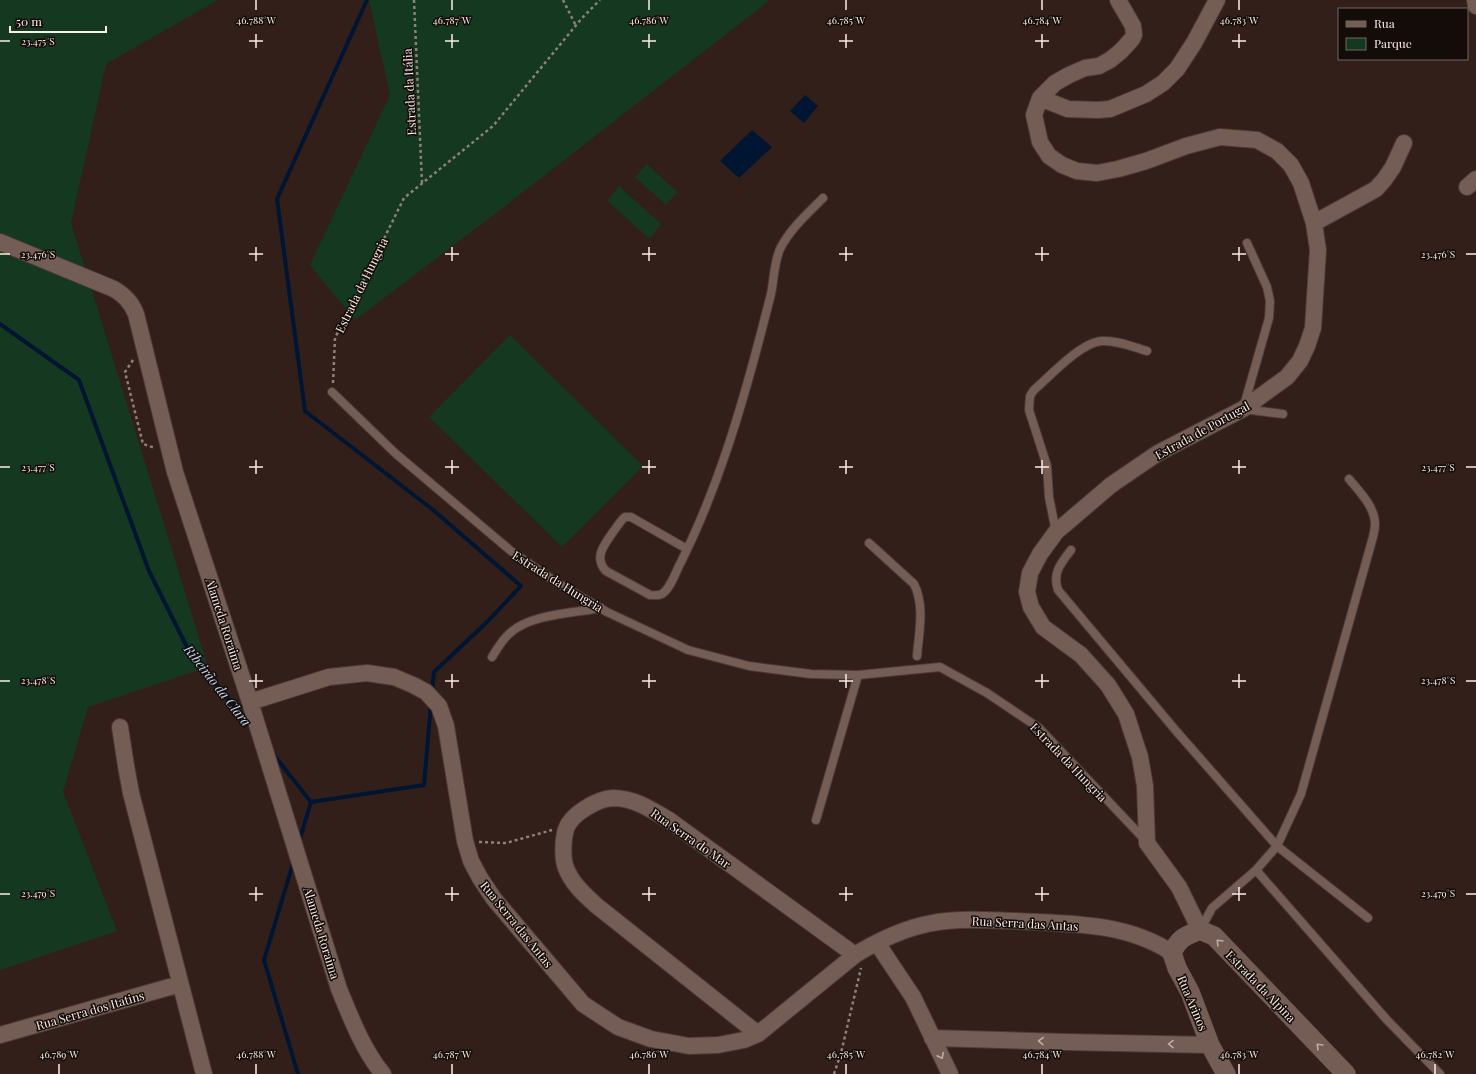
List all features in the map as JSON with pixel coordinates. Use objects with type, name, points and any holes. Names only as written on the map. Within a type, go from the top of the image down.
[{"type":"street","points":[[1118,0],[1133,26],[1134,35],[1132,39],[1110,60],[1099,66],[1085,68],[1069,74],[1055,84],[1040,98],[1068,109],[1098,110],[1110,109],[1146,94],[1163,84],[1178,69],[1217,0]]},
{"type":"street","points":[[1475,0],[1476,6]]},
{"type":"street","name":"Estrada de Portugal","points":[[1040,98],[1034,115],[1040,142],[1049,156],[1062,165],[1077,171],[1097,173],[1118,169],[1146,161],[1186,146],[1220,137],[1257,140],[1277,152],[1291,165],[1301,183],[1314,223],[1318,250],[1313,328],[1300,361],[1287,377],[1243,410],[1158,453],[1111,485],[1056,532],[1040,554],[1030,573],[1027,592],[1031,607],[1043,627],[1081,655],[1108,685],[1126,714],[1140,757],[1145,786],[1147,843]]},
{"type":"street","points":[[1314,223],[1376,189],[1393,167],[1404,143]]},
{"type":"street","name":"Alameda Roraima","points":[[0,242],[114,289],[123,294],[132,303],[144,343],[175,472],[250,702],[339,989],[355,1027],[376,1066],[383,1074]]},
{"type":"street","name":"Rua Serra das Antas","points":[[250,702],[329,677],[367,673],[394,677],[426,692],[439,706],[446,726],[465,841],[471,861],[480,878],[494,899],[583,1004],[618,1027],[651,1039],[689,1046],[718,1045],[744,1040],[758,1034],[866,949],[918,926],[940,922],[978,919],[1073,924],[1109,928],[1141,937],[1158,944],[1172,953]]},
{"type":"street","points":[[120,727],[129,782],[204,1074]]},
{"type":"street","name":"Rua Serra do Mar","points":[[566,829],[574,817],[599,801],[613,798],[630,801],[644,806],[669,820],[866,949]]},
{"type":"street","points":[[566,829],[563,854],[566,868],[576,886],[597,906],[758,1034]]},
{"type":"street","name":"Estrada da Hungria","points":[[1147,843],[1179,887],[1200,930]]},
{"type":"street","points":[[1172,953],[1176,945],[1184,936],[1200,930]]},
{"type":"street","name":"Estrada da Alpina","points":[[1200,930],[1214,936],[1346,1074]]},
{"type":"street","points":[[866,949],[913,997],[950,1074]]},
{"type":"street","name":"Rua Arinos","points":[[1172,953],[1190,992],[1221,1071]]},
{"type":"street","name":"Rua Serra dos Itatins","points":[[0,1035],[180,984]]},
{"type":"street","points":[[932,1038],[1210,1045]]},
{"type":"lane","points":[[687,549],[631,517],[625,517],[602,548],[600,560],[606,571],[650,595],[656,596],[662,594],[667,589],[687,549],[696,531],[729,442],[760,338],[771,294],[774,269],[780,250],[800,221],[822,198]]},
{"type":"lane","points":[[1247,243],[1267,287],[1270,301],[1269,318],[1243,410],[1284,414]]},
{"type":"lane","points":[[1056,532],[1049,497],[1046,466],[1029,410],[1030,396],[1034,390],[1080,349],[1091,343],[1112,341],[1147,351]]},
{"type":"lane","name":"Estrada da Hungria","points":[[332,392],[395,453],[511,551],[556,582],[601,608],[688,650],[741,664],[810,674],[858,675],[940,667],[987,693],[1039,728],[1147,843]]},
{"type":"lane","points":[[1200,930],[1212,908],[1256,870],[1277,846],[1301,794],[1373,537],[1375,522],[1372,511],[1366,500],[1349,479]]},
{"type":"lane","points":[[869,543],[914,584],[918,592],[920,617],[917,656]]},
{"type":"lane","points":[[1071,550],[1057,569],[1055,583],[1058,590],[1177,732],[1277,846],[1368,918]]},
{"type":"lane","points":[[492,657],[509,634],[523,624],[545,617],[601,608]]},
{"type":"lane","points":[[816,820],[858,675]]},
{"type":"lane","points":[[1256,870],[1387,1020],[1440,1074]]},
{"type":"path","name":"Estrada da Itália","points":[[414,0],[422,183]]},
{"type":"path","points":[[563,0],[576,26]]},
{"type":"path","name":"Estrada da Hungria","points":[[332,392],[335,338],[404,198],[493,126],[576,26],[600,0]]},
{"type":"path","points":[[144,343],[125,372],[143,444],[171,454]]},
{"type":"path","points":[[465,841],[506,843],[549,830],[566,829]]},
{"type":"path","points":[[834,1074],[841,1053],[866,949]]},
{"type":"green space","points":[[0,0],[218,0],[106,64],[71,223],[208,667],[88,707],[63,792],[117,931],[0,970]]},
{"type":"green space","points":[[369,0],[770,0],[491,217],[355,320],[310,265],[390,95]]},
{"type":"green space","points":[[647,164],[677,192],[666,205],[635,177]]},
{"type":"green space","points":[[619,186],[661,224],[650,239],[607,201]]},
{"type":"green space","points":[[510,335],[643,466],[562,547],[429,417]]},
{"type":"water","points":[[805,95],[818,106],[804,123],[790,111]]},
{"type":"water","points":[[752,130],[772,147],[739,178],[720,161]]},
{"type":"waterway","points":[[367,0],[277,199],[305,411],[432,509],[521,586],[486,623],[434,672],[432,691]]},
{"type":"waterway","name":"Ribeirão da Clara","points":[[0,324],[79,380],[149,571],[188,649],[251,727]]},
{"type":"waterway","points":[[311,802],[424,785],[431,704]]},
{"type":"waterway","name":"Ribeirão da Clara","points":[[273,754],[311,802],[299,842]]},
{"type":"waterway","name":"Ribeirão da Clara","points":[[294,860],[264,960],[298,1074]]}]
